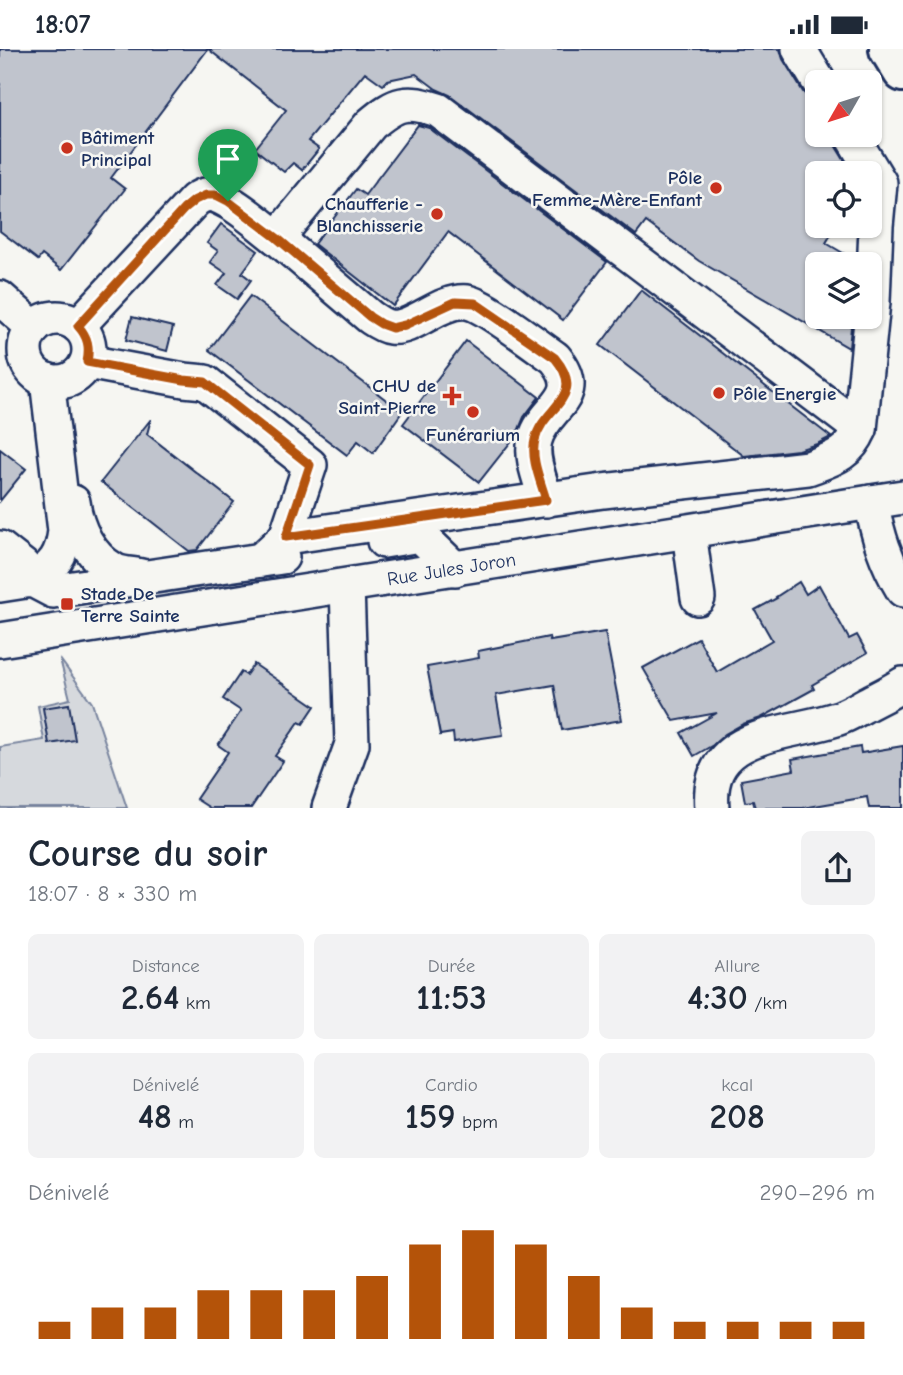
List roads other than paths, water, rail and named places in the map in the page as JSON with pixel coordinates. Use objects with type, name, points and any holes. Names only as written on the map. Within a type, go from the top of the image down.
[{"type":"main road","points":[[889,49],[903,72]]},
{"type":"street","points":[[799,49],[812,70]]},
{"type":"street","points":[[277,238],[371,124],[403,103],[420,104],[438,110],[860,429]]},
{"type":"street","points":[[286,537],[603,491],[808,468],[839,456],[854,442],[860,429],[873,302],[880,183],[858,147]]},
{"type":"street","points":[[78,326],[184,209],[206,195],[216,195],[277,238],[381,324],[392,328],[405,325],[455,302],[475,303],[555,358],[568,380],[566,393],[535,440],[534,457],[546,500]]},
{"type":"street","points":[[0,298],[34,328]]},
{"type":"street","points":[[0,585],[32,580],[48,569],[63,548],[66,374],[89,354],[87,338],[78,326],[71,321],[55,318],[34,328],[27,341],[26,357],[34,371],[66,374],[205,382],[310,465],[286,537],[261,560]]},
{"type":"street","points":[[66,374],[74,513],[83,538],[99,559],[116,572],[148,577]]},
{"type":"street","points":[[887,500],[878,535],[890,569],[903,590]]},
{"type":"street","name":"Rue Jules Joron","points":[[0,640],[887,500]]},
{"type":"street","points":[[689,532],[698,598]]},
{"type":"street","points":[[0,548],[23,566],[32,580],[53,591],[420,535],[455,569]]},
{"type":"street","points":[[329,808],[352,744],[347,586]]},
{"type":"street","points":[[712,808],[716,769],[730,752],[748,741],[838,719],[903,684]]},
{"type":"place","name":"Bâtiment Principal","points":[[67,148]]},
{"type":"place","name":"Pôle Femme-Mère-Enfant","points":[[716,188]]},
{"type":"place","name":"Chaufferie - Blanchisserie","points":[[437,214]]},
{"type":"place","name":"Pôle Energie","points":[[719,393]]},
{"type":"place","name":"CHU de Saint-Pierre","points":[[452,396]]},
{"type":"place","name":"Funérarium","points":[[473,412]]},
{"type":"place","name":"Stade De Terre Sainte","points":[[67,604]]}]
